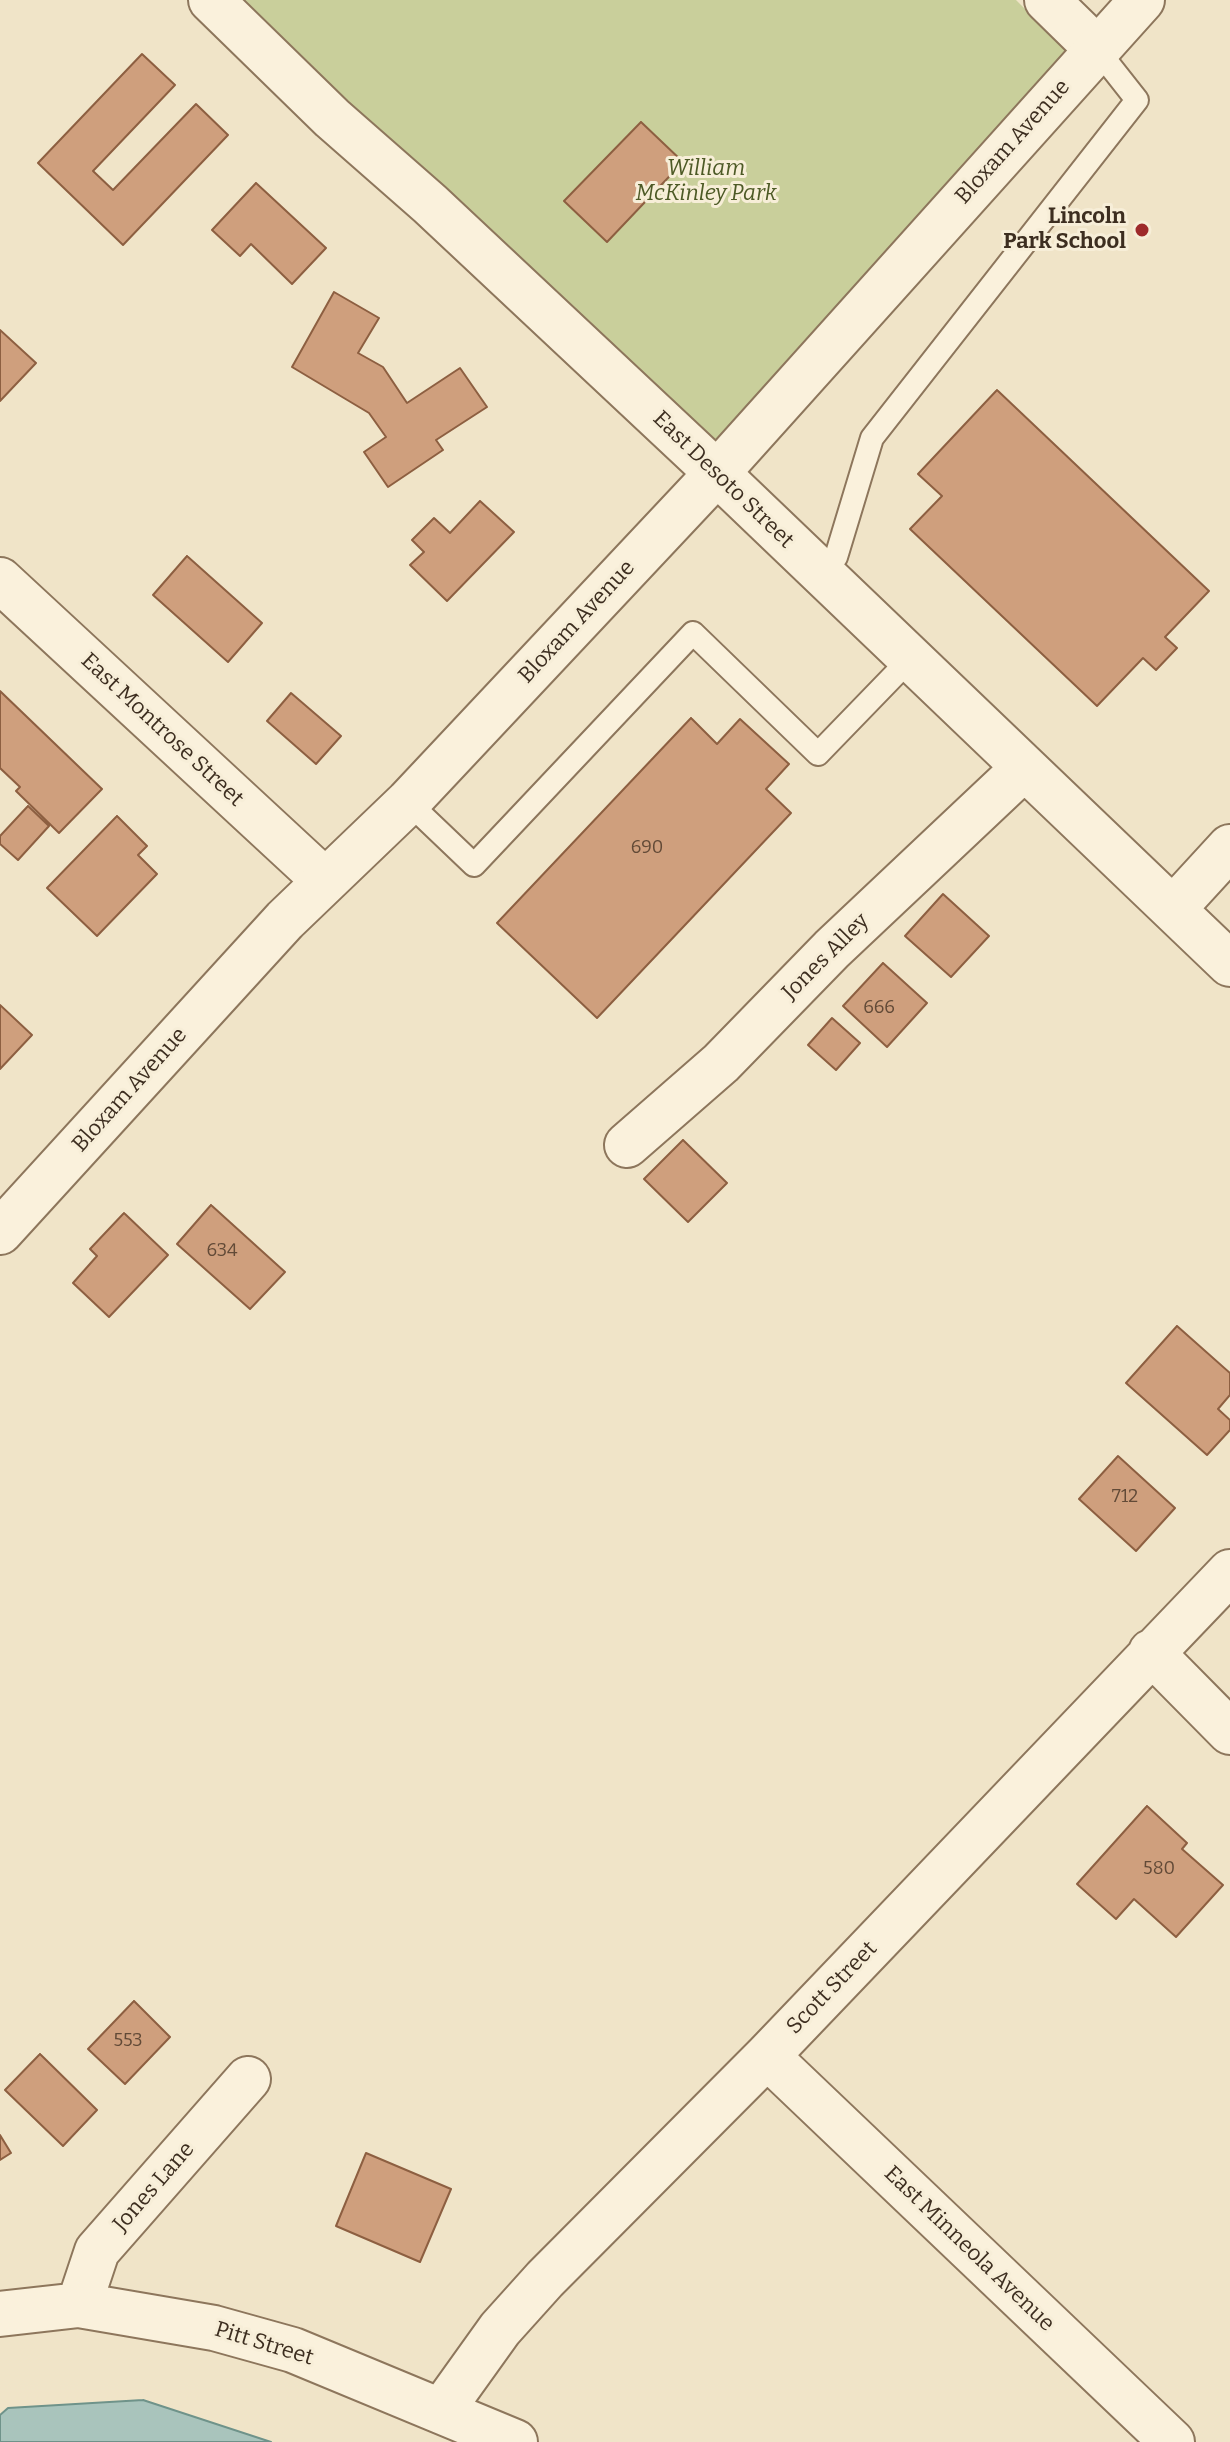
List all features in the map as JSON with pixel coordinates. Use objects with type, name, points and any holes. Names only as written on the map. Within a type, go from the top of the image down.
[{"type":"street","name":"East Desoto Street","points":[[211,0],[332,118],[430,204],[717,473],[1230,964]]},
{"type":"street","points":[[1047,0],[1096,48]]},
{"type":"street","name":"Bloxam Avenue","points":[[0,1232],[324,880],[408,802],[717,473],[1142,0]]},
{"type":"street","name":"East Montrose Street","points":[[0,580],[324,880]]},
{"type":"street","name":"Jones Alley","points":[[627,1145],[721,1063],[832,949],[1024,768]]},
{"type":"street","points":[[1174,908],[1230,847]]},
{"type":"street","name":"Scott Street","points":[[442,2410],[500,2329],[536,2289],[767,2056],[1230,1572]]},
{"type":"street","points":[[1151,1652],[1230,1732]]},
{"type":"street","name":"East Minneola Avenue","points":[[767,2056],[1172,2442]]},
{"type":"street","name":"Jones Lane","points":[[79,2305],[97,2251],[248,2079]]},
{"type":"street","name":"Pitt Street","points":[[0,2314],[79,2305],[214,2328],[293,2350],[515,2442]]},
{"type":"lane","points":[[822,575],[836,557],[872,438],[1137,100],[1096,48]]},
{"type":"lane","points":[[408,802],[474,865],[693,633],[818,754],[910,659]]},
{"type":"green space","name":"William McKinley Park","points":[[242,0],[1016,0],[1068,52],[719,443],[445,188],[347,102]]},
{"type":"water","points":[[143,2400],[271,2442],[0,2442],[0,2415],[8,2408]]},
{"type":"building","points":[[142,54],[175,85],[93,171],[113,190],[196,104],[228,135],[123,245],[38,163]]},
{"type":"building","points":[[641,122],[683,162],[607,242],[564,201]]},
{"type":"building","points":[[256,183],[326,248],[292,284],[251,244],[240,256],[212,230]]},
{"type":"building","points":[[334,292],[379,318],[358,353],[383,367],[407,403],[460,368],[487,407],[436,440],[443,450],[388,487],[364,452],[386,437],[369,413],[292,367]]},
{"type":"building","points":[[0,330],[36,363],[0,401]]},
{"type":"building","points":[[997,390],[1209,591],[1165,637],[1177,648],[1156,670],[1143,658],[1097,706],[910,529],[942,496],[918,474]]},
{"type":"building","points":[[480,501],[514,532],[447,601],[410,565],[424,552],[412,540],[434,518],[450,533]]},
{"type":"building","points":[[187,556],[262,623],[228,662],[153,595]]},
{"type":"building","points":[[0,691],[102,789],[59,833],[16,791],[20,787],[0,768]]},
{"type":"building","points":[[291,693],[341,736],[316,764],[267,721]]},
{"type":"building","points":[[691,718],[717,744],[740,719],[789,764],[766,789],[791,813],[597,1018],[497,923]]},
{"type":"building","points":[[28,806],[49,826],[18,860],[0,844],[0,836]]},
{"type":"building","points":[[117,816],[147,846],[138,855],[157,874],[97,936],[47,888]]},
{"type":"building","points":[[943,894],[989,936],[951,977],[905,936]]},
{"type":"building","points":[[883,963],[927,1003],[887,1047],[843,1006]]},
{"type":"building","points":[[0,1005],[32,1035],[0,1069]]},
{"type":"building","points":[[832,1018],[860,1043],[836,1070],[808,1045]]},
{"type":"building","points":[[683,1140],[727,1183],[688,1222],[644,1179]]},
{"type":"building","points":[[211,1205],[285,1272],[250,1309],[177,1244]]},
{"type":"building","points":[[124,1213],[168,1255],[109,1317],[73,1283],[97,1256],[90,1249]]},
{"type":"building","points":[[1177,1326],[1230,1373],[1230,1395],[1218,1409],[1230,1420],[1230,1430],[1207,1455],[1126,1383]]},
{"type":"building","points":[[1118,1456],[1175,1508],[1136,1551],[1079,1499]]},
{"type":"building","points":[[1147,1806],[1187,1843],[1182,1849],[1223,1885],[1176,1937],[1134,1899],[1116,1919],[1077,1884]]},
{"type":"building","points":[[134,2001],[170,2037],[125,2084],[88,2049]]},
{"type":"building","points":[[40,2054],[97,2110],[63,2146],[5,2090]]},
{"type":"building","points":[[0,2135],[11,2153],[0,2160]]},
{"type":"building","points":[[366,2153],[451,2189],[420,2262],[336,2226]]},
{"type":"place","name":"Lincoln Park School","points":[[1142,230]]}]
